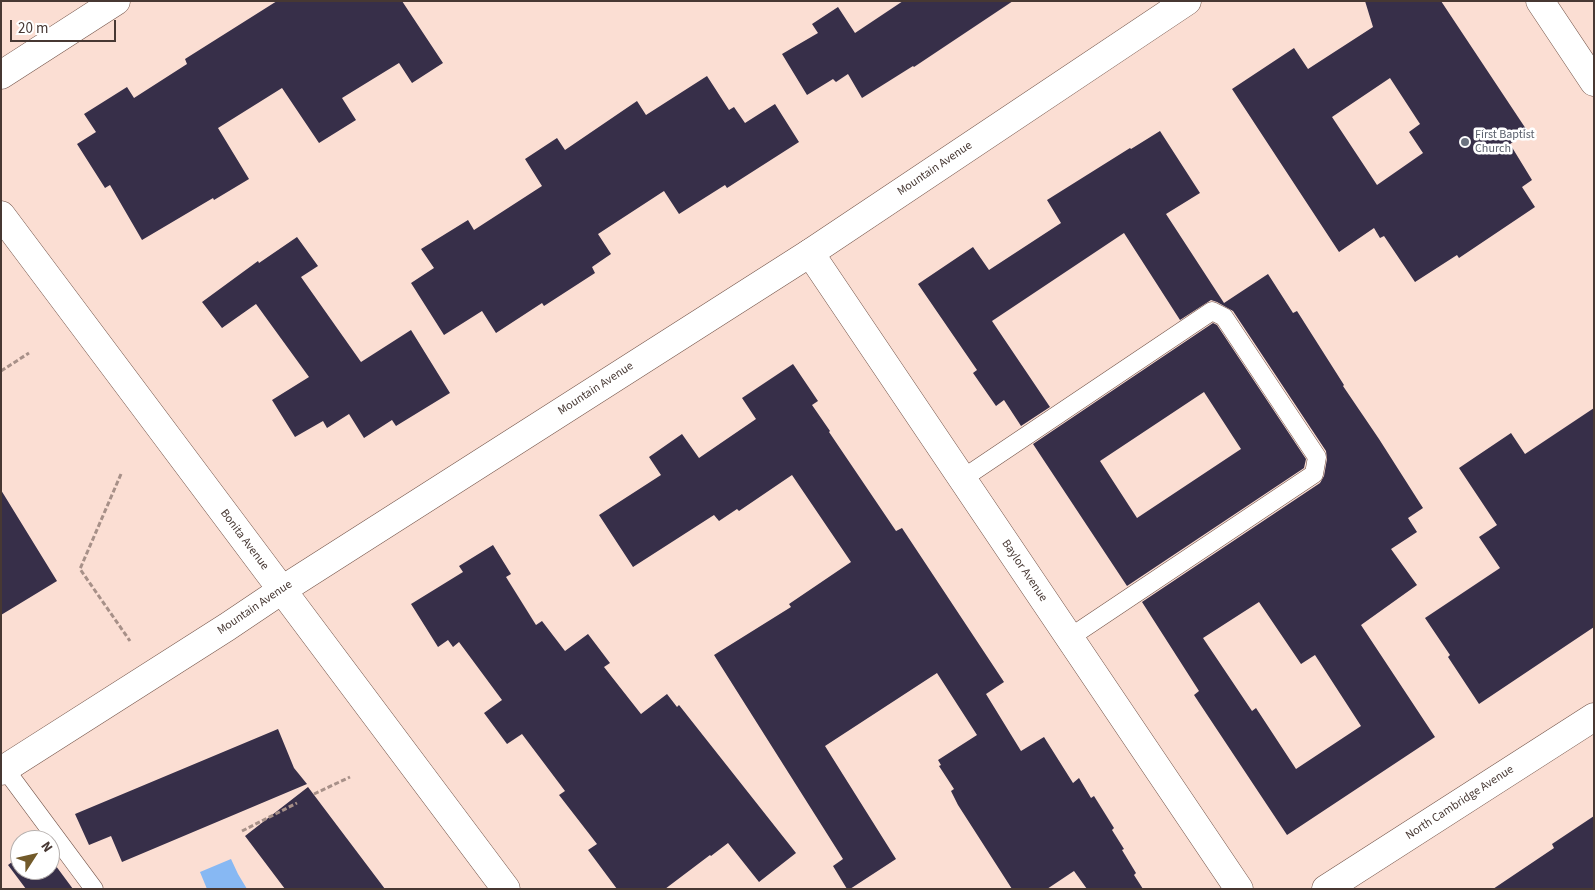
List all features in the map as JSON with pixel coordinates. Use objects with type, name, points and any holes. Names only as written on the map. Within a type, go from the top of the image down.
[{"type":"main road","points":[[1,75],[116,1]]},
{"type":"main road","name":"Mountain Avenue","points":[[3,770],[810,252],[1187,1]]},
{"type":"main road","points":[[1540,1],[1594,82]]},
{"type":"main road","name":"Bonita Avenue","points":[[1,215],[506,889]]},
{"type":"main road","name":"Baylor Avenue","points":[[810,252],[1239,889]]},
{"type":"main road","name":"North Cambridge Avenue","points":[[1326,889],[1591,723]]},
{"type":"lane","points":[[962,479],[1212,311],[1224,317],[1317,457],[1314,474],[1069,638]]},
{"type":"lane","points":[[3,770],[94,889]]},
{"type":"path","points":[[1,371],[30,353]]},
{"type":"path","points":[[121,474],[80,569],[130,642]]},
{"type":"path","points":[[314,794],[350,777]]},
{"type":"path","points":[[242,831],[297,802]]},
{"type":"water","points":[[231,859],[247,889],[207,889],[200,872]]},
{"type":"building","points":[[277,1],[402,1],[443,63],[412,83],[399,63],[342,98],[356,120],[319,143],[282,88],[218,128],[249,179],[142,240],[110,185],[105,188],[77,144],[96,132],[84,114],[127,87],[134,98],[187,64],[185,59]]},
{"type":"building","points":[[903,1],[1013,1],[914,67],[862,98],[848,74],[836,82],[833,79],[807,95],[782,54],[818,33],[812,24],[838,7],[855,33]]},
{"type":"building","name":"First Baptist Church","points":[[1365,1],[1441,1],[1528,132],[1510,144],[1532,180],[1522,187],[1535,207],[1459,258],[1457,255],[1415,282],[1384,236],[1380,238],[1374,228],[1339,252],[1232,89],[1294,48],[1308,69],[1373,27]],"holes":[[[1390,78],[1420,124],[1409,132],[1423,153],[1377,185],[1332,117]]]},
{"type":"building","points":[[707,76],[729,110],[734,107],[745,123],[775,104],[799,142],[727,188],[725,185],[679,214],[664,191],[598,234],[611,254],[592,267],[595,273],[544,306],[542,303],[496,333],[482,311],[444,335],[411,283],[434,268],[421,249],[468,220],[474,230],[542,186],[525,159],[557,138],[565,150],[637,101],[646,115]]},
{"type":"building","points":[[1160,131],[1200,193],[1166,214],[1224,303],[1268,274],[1293,313],[1297,311],[1343,386],[1423,508],[1408,518],[1417,532],[1391,549],[1417,585],[1361,625],[1435,737],[1287,835],[1194,695],[1199,691],[1142,602],[1320,483],[1324,476],[1327,459],[1326,451],[1233,311],[1211,300],[1180,320],[1124,233],[992,321],[1050,407],[1021,426],[1004,400],[996,406],[973,373],[977,370],[918,284],[973,247],[989,270],[1061,223],[1047,200]],"holes":[[[1259,602],[1301,664],[1315,655],[1361,726],[1296,769],[1256,708],[1252,711],[1203,638]]]},
{"type":"building","points":[[297,237],[318,266],[301,277],[361,362],[411,330],[450,393],[396,426],[392,420],[364,438],[349,414],[327,428],[323,421],[295,437],[272,400],[309,377],[256,304],[222,328],[202,302],[258,261],[259,263]]},
{"type":"building","points":[[1213,323],[1217,325],[1306,459],[1304,468],[1127,586],[1033,444]],"holes":[[[1204,392],[1241,449],[1137,518],[1100,461]]]},
{"type":"building","points":[[793,364],[818,401],[812,405],[829,432],[896,531],[902,528],[1004,682],[986,694],[1021,751],[1044,737],[1073,783],[1079,778],[1091,798],[1094,796],[1114,828],[1112,830],[1124,849],[1122,850],[1143,889],[1087,889],[1074,871],[1047,889],[1012,889],[958,805],[951,791],[954,789],[939,766],[941,765],[938,760],[977,735],[937,673],[825,746],[896,859],[850,889],[847,889],[833,866],[843,859],[714,655],[791,607],[789,604],[851,562],[792,475],[739,511],[737,509],[719,521],[714,515],[633,567],[599,515],[661,475],[649,457],[682,434],[699,458],[756,419],[742,398]]},
{"type":"building","points":[[1594,408],[1594,627],[1479,704],[1425,618],[1500,568],[1479,537],[1497,525],[1459,468],[1511,433],[1525,454]]},
{"type":"building","points":[[1,490],[57,581],[1,615]]},
{"type":"building","points":[[493,545],[511,574],[506,577],[536,625],[542,621],[565,651],[588,634],[610,663],[604,667],[641,714],[667,694],[677,707],[679,705],[796,853],[759,882],[728,843],[665,889],[617,889],[588,850],[597,844],[559,795],[565,791],[522,734],[507,744],[484,713],[502,700],[459,642],[453,647],[448,640],[438,647],[411,604],[463,572],[459,566]]},
{"type":"building","points":[[278,729],[294,768],[307,784],[122,862],[111,836],[89,845],[75,814]]},
{"type":"building","points":[[308,787],[385,889],[285,889],[245,836]]},
{"type":"building","points":[[1594,816],[1594,889],[1493,889],[1554,848],[1552,844]]},
{"type":"building","points":[[60,871],[73,889],[26,889],[19,880],[60,880]]},
{"type":"place","name":"First Baptist Church","points":[[1465,142]]}]
